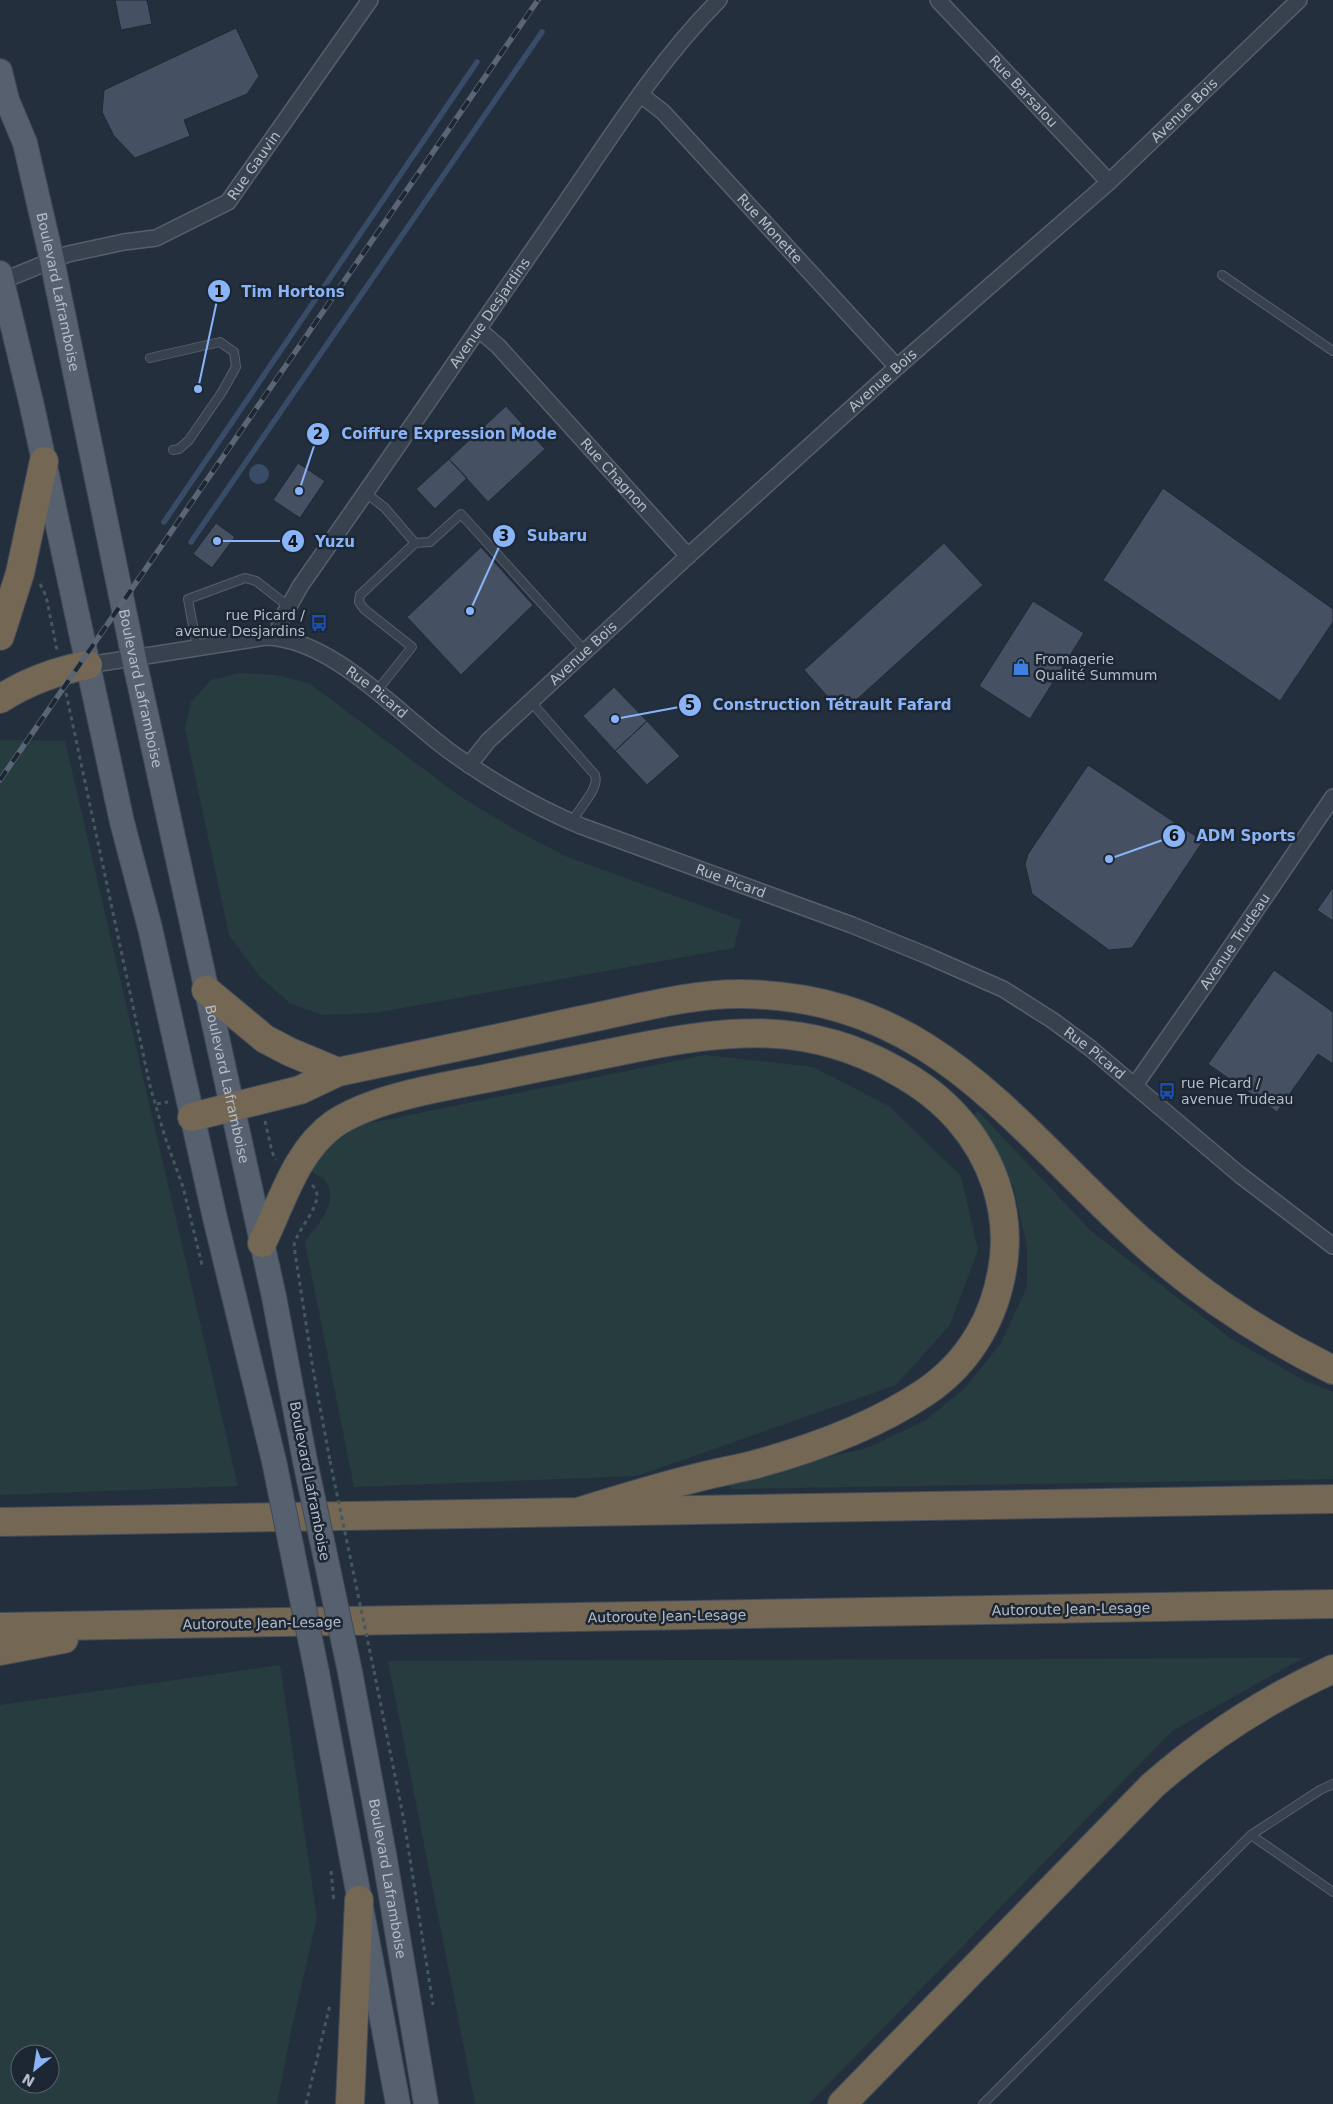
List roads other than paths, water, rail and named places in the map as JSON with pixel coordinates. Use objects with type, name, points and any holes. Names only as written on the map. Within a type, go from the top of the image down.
[{"type":"highway","points":[[0,636],[20,573],[44,461]]},
{"type":"highway","points":[[0,699],[40,677],[68,668],[88,665]]},
{"type":"highway","points":[[206,990],[265,1039],[290,1052],[338,1072]]},
{"type":"highway","points":[[192,1117],[300,1090],[338,1072],[664,1003],[704,996],[736,994],[782,996],[815,1001],[849,1010],[879,1021],[905,1034],[951,1064],[985,1091],[1127,1228],[1174,1269],[1251,1324],[1301,1354],[1333,1370]]},
{"type":"highway","points":[[262,1243],[301,1160],[319,1137],[336,1123],[358,1112],[394,1099],[554,1064],[709,1035],[749,1032],[787,1034],[821,1040],[869,1056],[913,1080],[941,1102],[964,1126],[982,1153],[996,1183],[1004,1225],[1003,1264],[994,1305],[984,1328],[963,1358],[946,1376],[926,1392],[845,1434],[767,1460],[691,1479],[581,1511]]},
{"type":"highway","points":[[0,1522],[1333,1499]]},
{"type":"highway","name":"Autoroute Jean-Lesage","points":[[0,1627],[1333,1604]]},
{"type":"highway","points":[[0,1651],[150,1624]]},
{"type":"highway","points":[[842,2104],[1137,1800],[1160,1779],[1240,1718],[1275,1697],[1333,1669]]},
{"type":"highway","points":[[347,1903],[350,2104]]},
{"type":"main road","name":"Boulevard Laframboise","points":[[0,71],[7,100],[24,143],[52,260],[134,659],[262,1243],[305,1461],[350,1672],[384,1854],[426,2104]]},
{"type":"main road","points":[[1,277],[44,461],[122,822],[150,928],[227,1272],[274,1461],[344,1812],[347,1903],[398,2104]]},
{"type":"street","name":"Rue Gauvin","points":[[1,277],[68,254],[124,242],[156,238],[228,202],[370,0]]},
{"type":"street","name":"Avenue Desjardins","points":[[278,637],[281,620],[288,606],[641,94],[699,20],[719,0]]},
{"type":"street","name":"Rue Barsalou","points":[[938,0],[1109,182]]},
{"type":"street","name":"Avenue Bois","points":[[469,765],[479,751],[688,556],[897,368],[1109,182],[1299,0]]},
{"type":"street","name":"Rue Monette","points":[[641,94],[664,112],[897,368]]},
{"type":"street","name":"Rue Chagnon","points":[[478,330],[498,346],[688,556]]},
{"type":"street","name":"Rue Picard","points":[[88,665],[249,639],[278,637],[307,646],[324,654],[376,692],[469,765],[515,794],[572,823],[829,917],[986,981],[1028,1004],[1052,1020],[1135,1085],[1240,1176],[1333,1246]]},
{"type":"street","name":"Avenue Trudeau","points":[[1135,1085],[1333,797]]},
{"type":"lane","points":[[1222,275],[1333,351]]},
{"type":"lane","points":[[150,358],[220,342],[234,352],[236,367],[222,392],[189,440],[179,449],[173,450]]},
{"type":"lane","points":[[366,493],[385,508],[415,542]]},
{"type":"lane","points":[[376,692],[412,647],[364,609],[359,602],[359,597],[363,590],[415,542],[430,542],[461,514],[585,651]]},
{"type":"lane","points":[[197,648],[188,598],[245,578],[256,581],[288,606]]},
{"type":"lane","points":[[531,702],[595,775],[596,787],[578,810],[572,823]]},
{"type":"lane","points":[[983,2104],[1251,1835],[1320,1790],[1333,1784]]},
{"type":"lane","points":[[1251,1835],[1333,1892]]},
{"type":"water","points":[[259,464],[266,467],[269,474],[266,481],[259,484],[252,481],[249,474],[252,467]]},
{"type":"waterway","points":[[191,542],[542,32]]},
{"type":"waterway","points":[[164,522],[477,62]]},
{"type":"railway","points":[[0,780],[538,0]]},
{"type":"place","name":"Tim Hortons","points":[[198,389]]},
{"type":"place","name":"Coiffure Expression Mode","points":[[299,491]]},
{"type":"place","name":"Yuzu","points":[[217,541]]},
{"type":"place","name":"Subaru","points":[[470,611]]},
{"type":"place","name":"rue Picard / avenue Desjardins","points":[[319,623]]},
{"type":"place","name":"Fromagerie Qualité Summum","points":[[1021,667]]},
{"type":"place","name":"Construction Tétrault Fafard","points":[[615,719]]},
{"type":"place","name":"ADM Sports","points":[[1109,859]]},
{"type":"place","name":"rue Picard / avenue Trudeau","points":[[1167,1091]]}]
